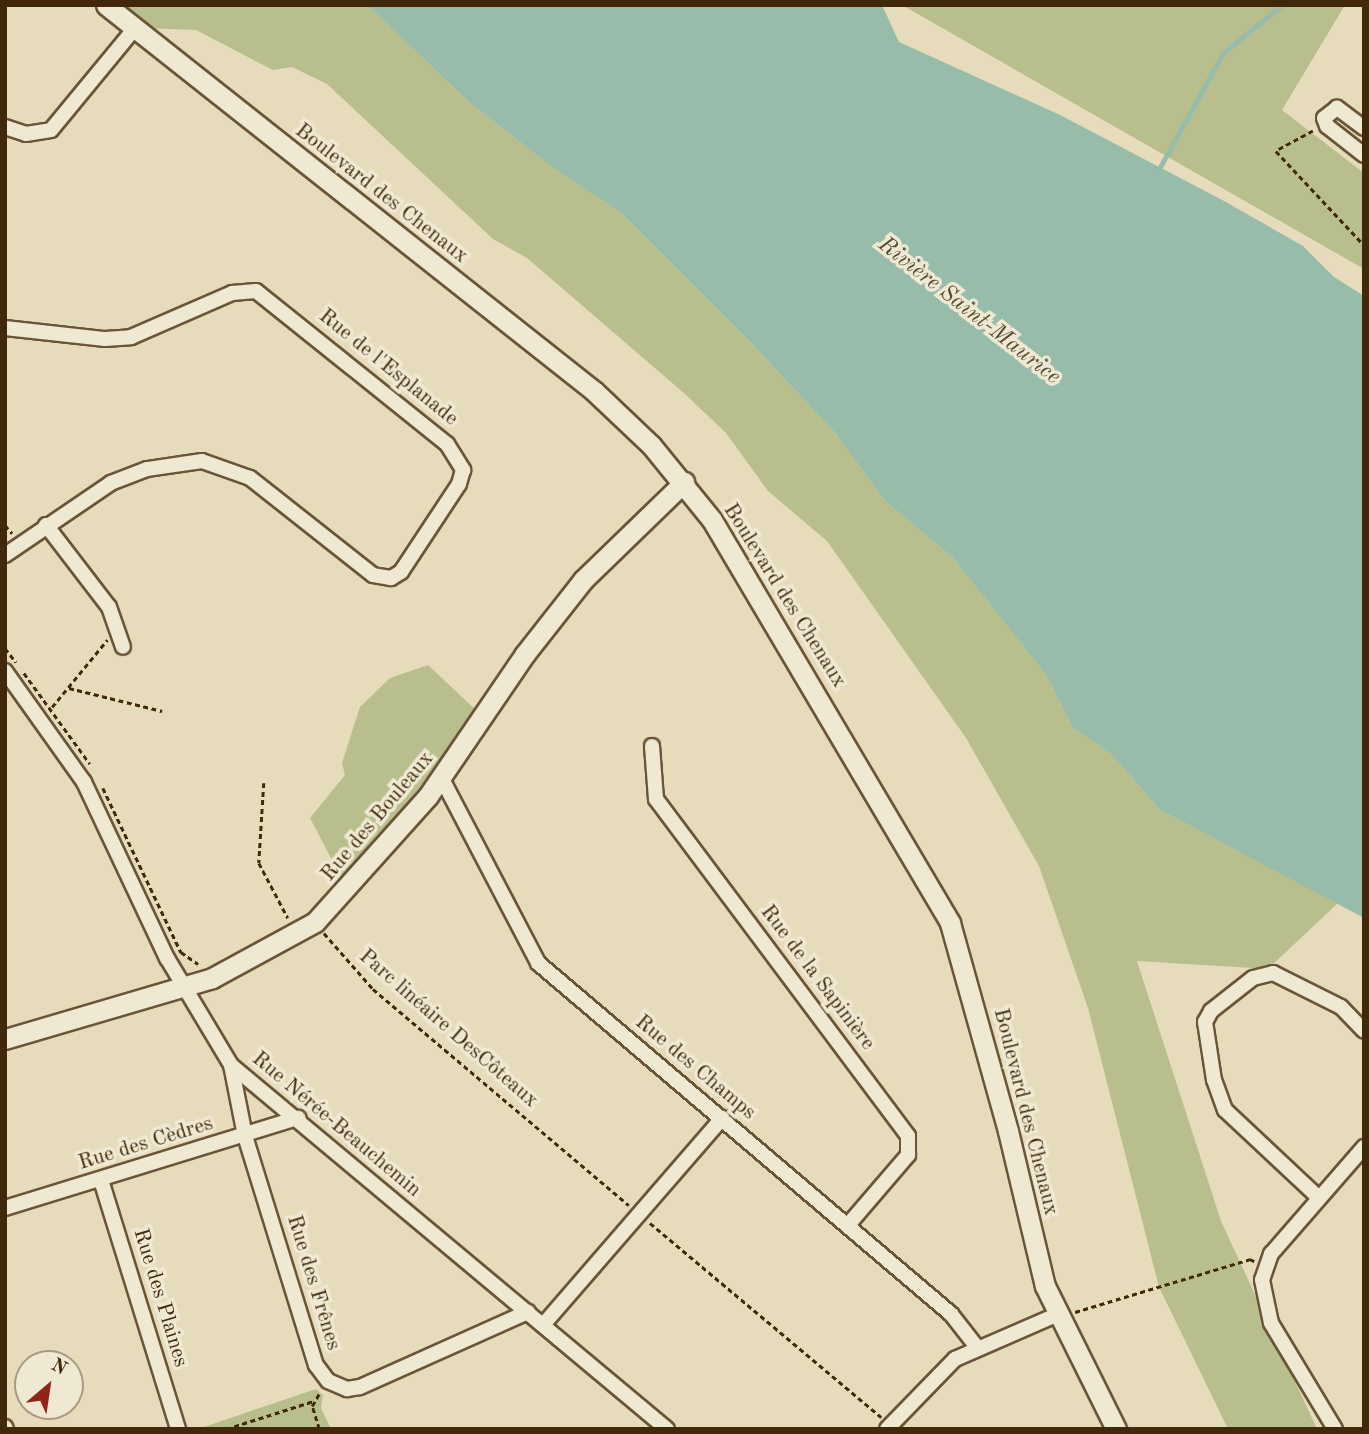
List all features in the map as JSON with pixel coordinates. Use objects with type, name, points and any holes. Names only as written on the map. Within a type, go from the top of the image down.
[{"type":"street","name":"Boulevard des Chenaux","points":[[106,5],[594,391],[684,482],[732,552],[947,916],[1056,1315],[1116,1429]]},
{"type":"street","points":[[5,127],[26,134],[51,130],[135,28]]},
{"type":"street","points":[[1364,128],[1337,108],[1324,118],[1327,126],[1364,155]]},
{"type":"street","name":"Rue de l'Esplanade","points":[[5,328],[105,339],[131,337],[232,293],[256,291],[447,444],[463,470],[460,484],[401,572],[386,579],[373,575],[250,478],[217,464],[184,462],[147,469],[95,492],[5,555]]},
{"type":"street","name":"Rue des Bouleaux","points":[[5,1039],[220,975],[316,922],[442,779],[566,601],[616,545],[684,482]]},
{"type":"street","points":[[46,525],[117,623],[123,647]]},
{"type":"street","name":"Rue Nérée-Beauchemin","points":[[5,671],[84,782],[167,958],[231,1065],[298,1118],[667,1429]]},
{"type":"street","name":"Rue de la Sapinière","points":[[652,746],[656,799],[908,1136],[908,1155],[848,1225]]},
{"type":"street","name":"Rue des Champs","points":[[442,779],[533,958],[951,1314],[976,1346]]},
{"type":"street","points":[[1318,1197],[1225,1110],[1214,1080],[1205,1022],[1211,1011],[1253,978],[1272,972],[1341,1007],[1364,1031]]},
{"type":"street","name":"Rue des Frênes","points":[[231,1065],[245,1136],[316,1365],[328,1381],[347,1389],[360,1387],[528,1312]]},
{"type":"street","name":"Rue des Cèdres","points":[[5,1208],[298,1118]]},
{"type":"street","points":[[542,1325],[722,1118]]},
{"type":"street","points":[[1335,1429],[1265,1309],[1261,1289],[1265,1267],[1318,1197],[1364,1147]]},
{"type":"street","name":"Rue des Plaines","points":[[101,1180],[178,1429]]},
{"type":"street","points":[[888,1427],[929,1380],[976,1346],[1056,1315]]},
{"type":"path","points":[[1313,131],[1276,151],[1364,244]]},
{"type":"path","points":[[52,708],[94,660],[117,623]]},
{"type":"path","points":[[5,648],[52,708],[95,773]]},
{"type":"path","points":[[69,688],[162,711]]},
{"type":"path","points":[[100,783],[183,955],[205,964]]},
{"type":"path","points":[[264,783],[260,869],[290,920]]},
{"type":"path","points":[[279,927],[307,911],[316,922]]},
{"type":"path","name":"Parc linéaire DesCôteaux","points":[[316,922],[373,989],[888,1427]]},
{"type":"path","points":[[1056,1315],[1250,1259],[1265,1267]]},
{"type":"path","points":[[320,1429],[312,1410],[314,1401],[328,1381]]},
{"type":"path","points":[[226,1429],[314,1401]]},
{"type":"shaded area","points":[[113,5],[367,5],[470,103],[552,167],[620,212],[755,347],[835,433],[885,501],[952,557],[1047,676],[1073,728],[1112,755],[1159,809],[1338,903],[1268,969],[1137,961],[1221,1221],[1317,1429],[1228,1429],[1159,1287],[1088,1008],[1039,866],[966,738],[827,541],[768,491],[726,433],[685,394],[527,258],[493,239],[327,84],[292,67],[273,70],[196,30],[141,28]]},
{"type":"shaded area","points":[[902,5],[1345,5],[1282,110],[1364,173],[1364,269]]},
{"type":"shaded area","points":[[428,665],[478,712],[345,885],[310,818],[345,775],[342,763],[360,707],[390,678]]},
{"type":"shaded area","points":[[316,1389],[323,1395],[321,1408],[331,1429],[198,1429]]},
{"type":"water","name":"Rivière Saint-Maurice","points":[[367,5],[882,5],[899,42],[1060,115],[1224,201],[1303,246],[1334,277],[1364,296],[1364,918],[1159,809],[1112,755],[1073,728],[1047,676],[952,557],[885,501],[835,433],[755,347],[620,212],[552,167],[470,103]]},
{"type":"waterway","points":[[1159,169],[1223,53],[1282,5]]}]
